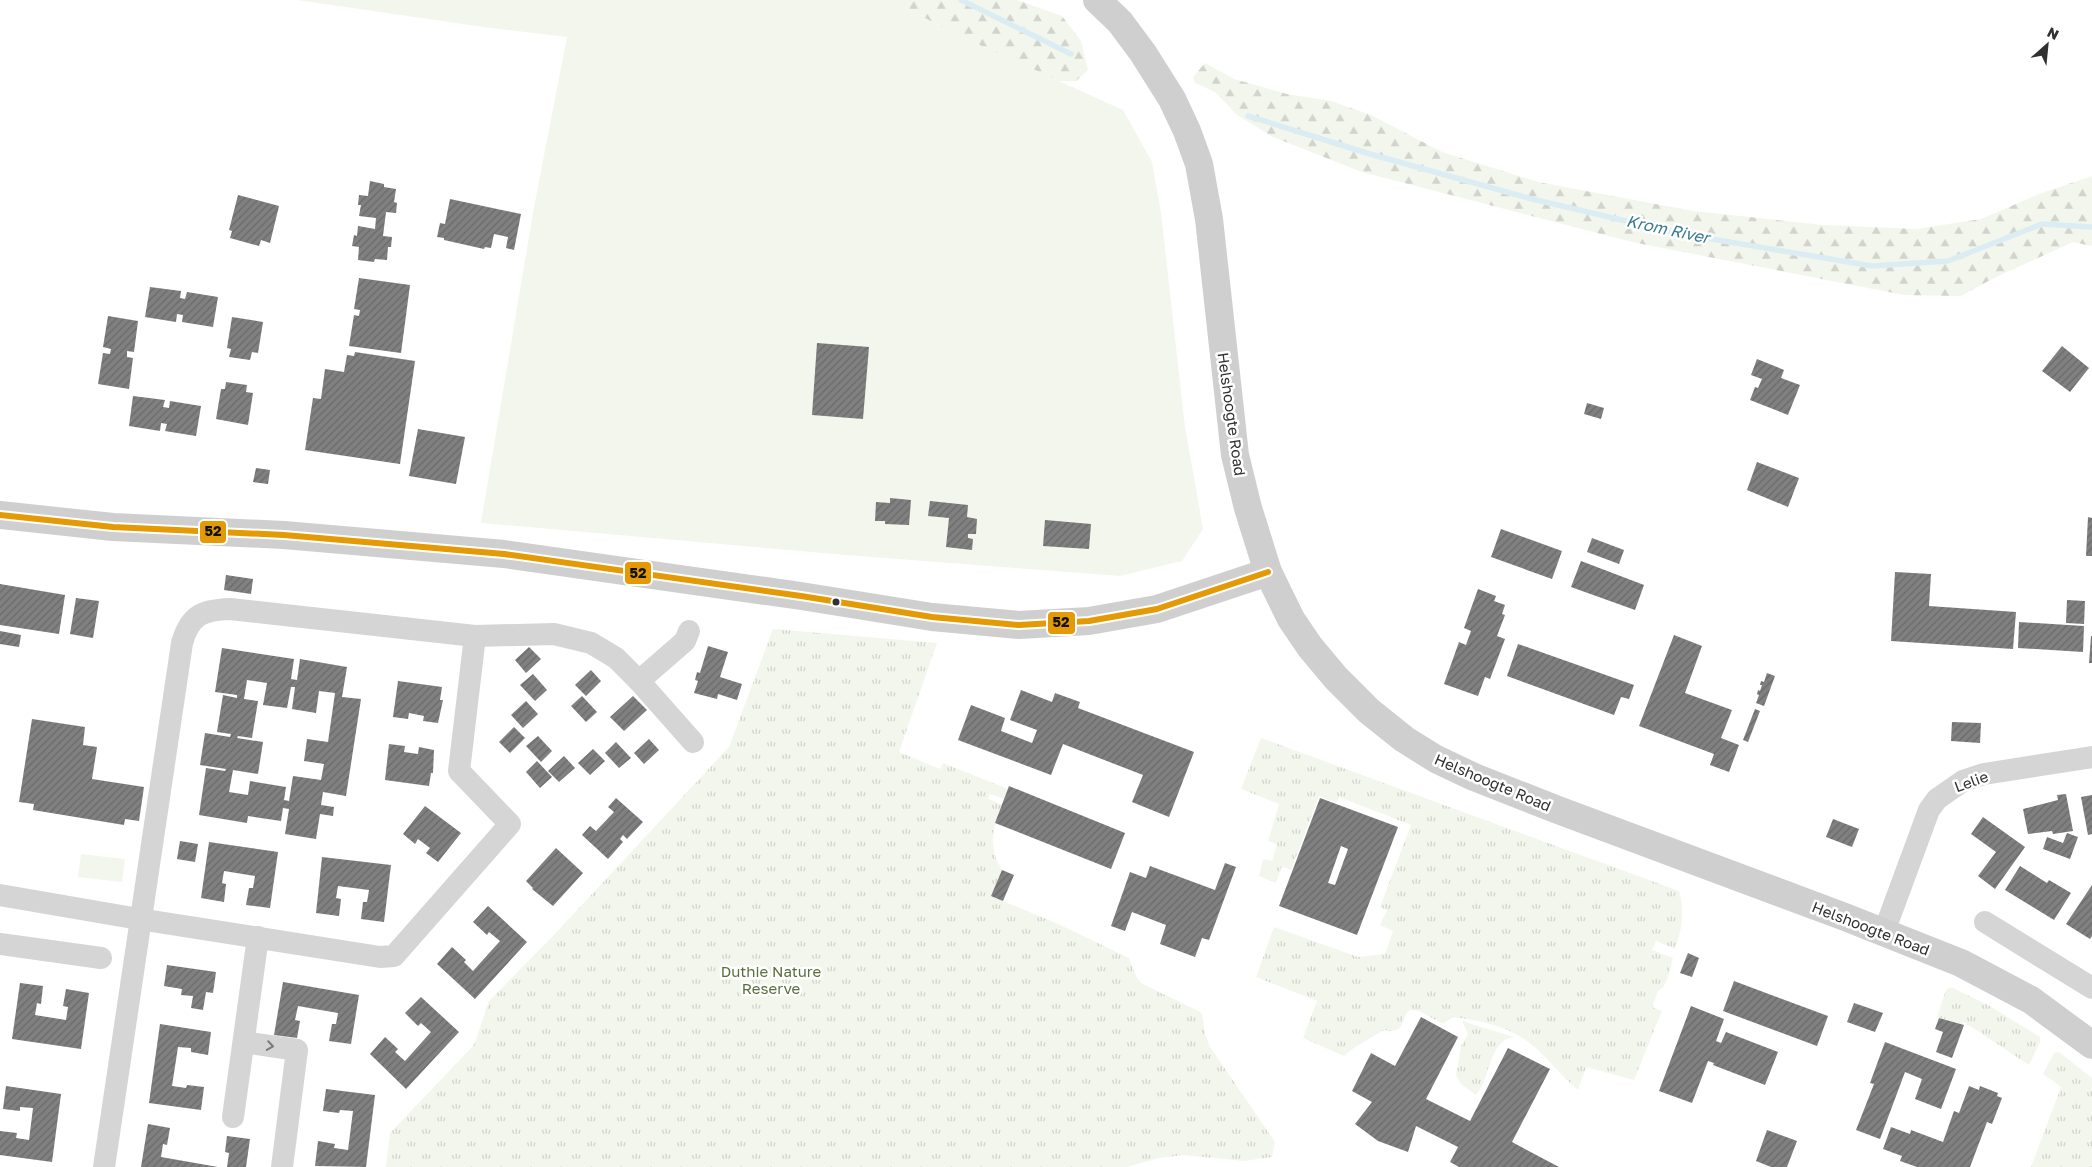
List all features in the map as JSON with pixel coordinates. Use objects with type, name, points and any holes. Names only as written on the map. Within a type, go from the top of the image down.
[{"type":"main road","name":"Helshoogte Road","points":[[1097,0],[1120,22],[1143,53],[1167,91],[1187,130],[1199,164],[1209,219],[1235,455],[1248,508],[1268,572],[1291,619],[1310,647],[1336,678],[1369,711],[1404,739],[1436,759],[1474,777],[1550,807],[1884,932],[1961,963],[2031,1000],[2092,1045]]},
{"type":"main road","points":[[0,515],[114,527],[284,535],[504,554],[801,596],[932,617],[1019,625],[1089,621],[1156,609],[1268,572]]},
{"type":"street","points":[[104,1167],[139,919],[182,643],[185,632],[194,619],[208,610],[230,609],[475,636],[554,634],[569,636],[591,643],[616,658],[693,742]]},
{"type":"street","points":[[639,681],[685,641],[689,631]]},
{"type":"street","points":[[0,895],[139,919],[380,956],[394,956],[510,824],[459,771],[475,636]]},
{"type":"street","name":"Lelie","points":[[1884,932],[1929,810],[1945,791],[1963,781],[1984,774],[2092,757]]},
{"type":"street","points":[[1985,922],[2092,988]]},
{"type":"street","points":[[233,1117],[258,937]]},
{"type":"street","points":[[0,944],[101,958]]},
{"type":"street","points":[[244,1042],[297,1050],[282,1167]]},
{"type":"green space","points":[[297,0],[894,0],[944,29],[1123,110],[1152,162],[1161,213],[1185,427],[1203,529],[1182,561],[1120,576],[846,555],[481,523],[534,207],[567,37]]},
{"type":"green space","points":[[894,0],[1017,0],[1062,16],[1081,41],[1088,70],[1076,81],[1059,81],[944,29]]},
{"type":"green space","points":[[1205,63],[1234,79],[1287,94],[1331,101],[1371,115],[1442,152],[1538,182],[1693,211],[1823,225],[1916,229],[1981,219],[2039,194],[2092,176],[2092,246],[2073,242],[1994,278],[1961,296],[1904,295],[1632,242],[1362,172],[1273,137],[1237,115],[1215,92],[1195,83],[1193,77]]},
{"type":"green space","name":"Duthie Nature Reserve","points":[[773,629],[937,643],[899,752],[940,769],[943,763],[1008,789],[1004,799],[990,794],[988,799],[1002,805],[994,830],[993,845],[1002,870],[991,896],[1056,923],[1129,958],[1135,974],[1141,983],[1202,1013],[1205,1034],[1210,1047],[1275,1142],[1272,1157],[1244,1161],[1183,1155],[1159,1158],[1127,1167],[386,1167],[390,1133],[474,1045],[489,1001],[553,936],[729,747]]},
{"type":"green space","points":[[1261,738],[1679,891],[1682,920],[1675,949],[1656,941],[1652,950],[1673,958],[1667,981],[1658,991],[1652,1007],[1662,1011],[1634,1080],[1586,1067],[1578,1090],[1534,1047],[1510,1031],[1482,1022],[1453,1017],[1443,1024],[1419,1011],[1410,1010],[1406,1014],[1400,1028],[1392,1031],[1384,1030],[1358,1045],[1344,1056],[1303,1038],[1317,1001],[1256,977],[1274,927],[1358,957],[1385,954],[1393,931],[1380,925],[1387,910],[1380,907],[1411,825],[1339,797],[1336,803],[1319,796],[1291,870],[1282,866],[1276,883],[1259,876],[1263,859],[1272,861],[1277,844],[1268,841],[1279,804],[1241,789]]},
{"type":"green space","points":[[81,854],[125,859],[122,882],[78,877]]},
{"type":"green space","points":[[1951,987],[1988,1005],[2040,1037],[2040,1042],[2029,1065],[1964,1022],[1962,1024],[1937,1017],[1946,990]]},
{"type":"green space","points":[[1462,1021],[1514,1037],[1506,1040],[1495,1052],[1485,1079],[1476,1095],[1461,1084],[1456,1075],[1461,1046],[1468,1034]]},
{"type":"green space","points":[[2059,1052],[2092,1078],[2092,1167],[2031,1167],[2061,1087],[2043,1074],[2054,1053]]},
{"type":"building","points":[[370,181],[384,184],[384,187],[396,189],[394,202],[397,203],[396,213],[386,212],[383,236],[392,237],[391,247],[388,247],[387,260],[375,259],[374,262],[358,260],[359,247],[352,246],[354,235],[357,236],[358,226],[375,229],[376,218],[359,216],[361,205],[358,205],[359,195],[368,196]]},
{"type":"building","points":[[238,195],[279,206],[270,243],[261,240],[259,246],[230,238],[232,231],[229,230]]},
{"type":"building","points":[[450,199],[521,214],[514,250],[506,248],[508,237],[494,234],[491,248],[485,247],[484,249],[437,237],[440,223],[445,224]]},
{"type":"building","points":[[359,278],[410,285],[401,353],[349,346],[354,315],[359,316],[360,310],[354,309]]},
{"type":"building","points":[[150,287],[181,291],[180,298],[185,299],[187,292],[218,297],[213,327],[182,322],[183,315],[177,314],[176,322],[145,317]]},
{"type":"building","points":[[108,316],[138,321],[134,352],[127,351],[127,357],[133,358],[129,389],[98,384],[103,353],[110,354],[111,349],[103,347]]},
{"type":"building","points":[[232,317],[263,322],[258,353],[252,352],[250,360],[229,357],[231,349],[227,348]]},
{"type":"building","points":[[817,343],[869,347],[863,419],[812,415]]},
{"type":"building","points":[[2062,346],[2089,368],[2070,392],[2042,371]]},
{"type":"building","points":[[355,352],[415,361],[400,464],[305,450],[313,398],[321,399],[325,369],[344,372],[347,355],[354,356]]},
{"type":"building","points":[[1757,359],[1784,370],[1781,378],[1800,385],[1788,415],[1750,400],[1755,387],[1758,388],[1762,379],[1751,375]]},
{"type":"building","points":[[226,382],[247,385],[246,392],[253,393],[248,425],[216,419],[221,389],[225,389]]},
{"type":"building","points":[[133,396],[165,400],[163,407],[169,408],[170,401],[201,406],[196,436],[165,431],[167,424],[161,423],[160,431],[129,426]]},
{"type":"building","points":[[1587,403],[1604,408],[1601,419],[1584,414]]},
{"type":"building","points":[[418,429],[465,437],[456,484],[409,476]]},
{"type":"building","points":[[1757,462],[1799,478],[1788,507],[1747,490]]},
{"type":"building","points":[[256,468],[270,470],[268,484],[253,482]]},
{"type":"building","points":[[890,498],[911,500],[909,525],[885,524],[885,521],[875,521],[876,502],[890,503]]},
{"type":"building","points":[[930,501],[968,505],[967,517],[977,519],[976,534],[968,534],[968,538],[973,539],[972,550],[946,547],[949,518],[928,516]]},
{"type":"building","points":[[2088,517],[2092,518],[2092,556],[2086,556]]},
{"type":"building","points":[[1045,520],[1091,524],[1089,549],[1043,546]]},
{"type":"building","points":[[1501,529],[1562,551],[1552,579],[1491,557]]},
{"type":"building","points":[[1592,538],[1624,550],[1619,564],[1587,552]]},
{"type":"building","points":[[1581,561],[1644,585],[1635,610],[1571,587]]},
{"type":"building","points":[[1895,572],[1931,574],[1929,606],[2016,612],[2013,649],[1891,641]]},
{"type":"building","points":[[226,575],[253,579],[251,594],[224,590]]},
{"type":"building","points":[[0,584],[65,595],[59,634],[0,625]]},
{"type":"building","points":[[1478,589],[1496,596],[1494,601],[1505,605],[1502,614],[1505,615],[1497,636],[1505,639],[1490,679],[1485,677],[1478,696],[1444,684],[1459,642],[1466,645],[1471,631],[1464,628]]},
{"type":"building","points":[[76,598],[99,601],[93,638],[70,634]]},
{"type":"building","points":[[2067,600],[2085,601],[2084,624],[2066,623]]},
{"type":"building","points":[[2019,622],[2084,626],[2083,652],[2018,648]]},
{"type":"building","points":[[0,631],[21,635],[19,647],[0,644]]},
{"type":"building","points":[[1674,635],[1702,646],[1685,693],[1732,710],[1721,738],[1739,745],[1729,772],[1710,765],[1714,754],[1639,726]]},
{"type":"building","points":[[2091,636],[2092,663],[2089,663]]},
{"type":"building","points":[[1518,644],[1634,685],[1629,699],[1621,697],[1614,715],[1507,676]]},
{"type":"building","points":[[708,646],[728,652],[720,677],[742,684],[737,700],[718,694],[717,699],[694,693],[698,681],[695,680],[697,672],[700,673]]},
{"type":"building","points":[[529,647],[541,659],[526,673],[515,660]]},
{"type":"building","points":[[222,648],[294,659],[291,679],[297,680],[300,659],[347,667],[342,697],[361,699],[346,796],[323,792],[321,805],[334,807],[333,816],[320,814],[316,839],[285,834],[289,809],[283,808],[281,821],[248,816],[247,823],[199,815],[206,768],[225,771],[226,769],[200,765],[205,733],[230,737],[231,734],[217,732],[223,695],[237,698],[237,695],[215,692]],"holes":[[[247,680],[267,683],[263,705],[287,708],[291,687],[295,687],[292,709],[316,713],[319,691],[335,693],[328,742],[307,739],[304,761],[324,764],[321,780],[293,776],[289,801],[284,800],[286,787],[250,781],[248,795],[229,792],[233,770],[258,774],[263,742],[237,738],[238,736],[252,738],[258,701],[244,699]]]},
{"type":"building","points":[[591,670],[601,681],[586,696],[575,685]]},
{"type":"building","points":[[1767,673],[1775,676],[1764,706],[1756,703],[1759,695],[1757,694],[1758,690],[1760,691],[1762,685],[1760,685],[1761,681],[1764,682]]},
{"type":"building","points":[[533,674],[547,690],[535,701],[520,685]]},
{"type":"building","points":[[398,681],[442,687],[440,700],[443,700],[438,723],[423,721],[424,716],[409,713],[408,719],[393,717]]},
{"type":"building","points":[[1021,690],[1052,702],[1055,693],[1080,702],[1078,708],[1194,752],[1169,817],[1132,802],[1143,775],[1063,744],[1051,775],[958,740],[971,705],[1005,718],[1001,731],[1032,743],[1037,730],[1010,720]]},
{"type":"building","points":[[582,696],[597,712],[586,722],[571,706]]},
{"type":"building","points":[[633,696],[647,710],[624,731],[610,717]]},
{"type":"building","points":[[526,701],[538,714],[523,728],[511,715]]},
{"type":"building","points":[[1755,709],[1760,711],[1748,742],[1743,740]]},
{"type":"building","points":[[32,719],[85,727],[83,745],[97,747],[92,779],[144,787],[139,821],[125,819],[124,825],[33,810],[34,804],[19,802]]},
{"type":"building","points":[[1952,722],[1981,723],[1980,743],[1951,741]]},
{"type":"building","points":[[514,727],[525,738],[510,753],[499,742]]},
{"type":"building","points":[[538,736],[552,751],[541,762],[526,746]]},
{"type":"building","points":[[649,739],[659,750],[644,764],[634,753]]},
{"type":"building","points":[[616,742],[631,758],[619,768],[605,753]]},
{"type":"building","points":[[389,744],[405,746],[404,752],[418,754],[419,747],[434,750],[433,773],[431,773],[429,786],[385,780]]},
{"type":"building","points":[[593,749],[605,761],[590,775],[578,763]]},
{"type":"building","points":[[564,756],[575,768],[559,782],[548,771]]},
{"type":"building","points":[[537,761],[552,777],[540,788],[526,772]]},
{"type":"building","points":[[1009,786],[1125,833],[1111,869],[995,823]]},
{"type":"building","points":[[2066,794],[2073,831],[2053,834],[2052,831],[2028,834],[2023,809],[2058,800],[2057,795]]},
{"type":"building","points":[[2092,795],[2092,834],[2088,835],[2081,797]]},
{"type":"building","points":[[616,798],[643,822],[627,839],[623,835],[620,839],[623,842],[608,859],[582,835],[590,826],[596,831],[614,812],[608,807]]},
{"type":"building","points":[[1320,798],[1398,827],[1357,935],[1279,906]],"holes":[[[1341,846],[1348,849],[1335,885],[1328,883]]]},
{"type":"building","points":[[425,806],[461,833],[438,862],[426,853],[430,848],[418,839],[415,844],[403,834]]},
{"type":"building","points":[[1983,817],[2025,847],[1995,889],[1978,876],[1996,852],[1971,834]]},
{"type":"building","points":[[1833,819],[1859,829],[1852,847],[1826,837]]},
{"type":"building","points":[[2067,833],[2078,837],[2070,859],[2043,849],[2047,837],[2063,843]]},
{"type":"building","points":[[180,841],[198,844],[195,862],[177,859]]},
{"type":"building","points":[[209,842],[278,852],[270,908],[246,905],[249,888],[253,888],[255,876],[224,871],[222,883],[226,884],[224,902],[201,898]]},
{"type":"building","points":[[556,848],[583,873],[553,906],[532,889],[526,881]]},
{"type":"building","points":[[322,857],[391,865],[384,922],[361,919],[363,902],[367,902],[369,890],[338,886],[336,898],[341,899],[339,916],[316,913]]},
{"type":"building","points":[[1225,863],[1236,867],[1209,940],[1202,938],[1195,957],[1160,944],[1166,925],[1132,912],[1125,931],[1111,926],[1130,872],[1146,878],[1150,866],[1215,890]]},
{"type":"building","points":[[2020,866],[2047,883],[2049,880],[2071,893],[2054,920],[2005,890]]},
{"type":"building","points":[[1002,870],[1014,875],[1003,901],[991,896]]},
{"type":"building","points":[[2092,885],[2092,936],[2090,939],[2066,924]]},
{"type":"building","points":[[488,906],[527,942],[475,999],[437,964],[452,947],[466,960],[464,962],[473,971],[500,941],[489,932],[487,935],[473,922]]},
{"type":"building","points":[[1688,953],[1699,958],[1692,977],[1680,973]]},
{"type":"building","points":[[167,965],[216,972],[213,993],[206,992],[203,1010],[191,1008],[193,996],[181,995],[182,989],[164,986]]},
{"type":"building","points":[[1734,981],[1828,1016],[1817,1046],[1723,1011]]},
{"type":"building","points":[[283,982],[359,995],[351,1044],[329,1041],[332,1024],[336,1024],[338,1013],[298,1006],[295,1020],[300,1021],[297,1038],[274,1035]]},
{"type":"building","points":[[20,983],[43,986],[41,1004],[37,1003],[35,1015],[66,1020],[68,1007],[63,1006],[66,989],[89,993],[81,1049],[12,1039]]},
{"type":"building","points":[[421,997],[459,1032],[406,1089],[370,1054],[385,1037],[398,1049],[395,1052],[405,1061],[431,1032],[421,1023],[418,1026],[405,1013]]},
{"type":"building","points":[[1854,1003],[1883,1013],[1875,1032],[1847,1022]]},
{"type":"building","points":[[1691,1006],[1724,1019],[1716,1041],[1721,1043],[1726,1032],[1778,1052],[1765,1085],[1713,1065],[1714,1063],[1708,1061],[1692,1103],[1659,1091]]},
{"type":"building","points":[[1421,1017],[1458,1037],[1426,1099],[1470,1121],[1508,1048],[1550,1069],[1512,1142],[1559,1167],[1459,1167],[1450,1162],[1458,1147],[1416,1126],[1408,1152],[1378,1141],[1355,1124],[1372,1102],[1352,1091],[1371,1053],[1395,1066]]},
{"type":"building","points":[[1939,1018],[1964,1025],[1952,1058],[1936,1052],[1943,1032],[1935,1029]]},
{"type":"building","points":[[160,1024],[211,1032],[208,1055],[191,1052],[191,1048],[178,1047],[172,1086],[186,1088],[187,1085],[204,1087],[201,1110],[149,1103]]},
{"type":"building","points":[[1885,1042],[1956,1069],[1941,1109],[1915,1099],[1922,1079],[1905,1072],[1880,1139],[1856,1130],[1874,1084],[1870,1083]]},
{"type":"building","points":[[6,1086],[61,1094],[52,1162],[0,1155],[0,1131],[17,1133],[16,1138],[29,1140],[33,1108],[20,1107],[20,1111],[3,1109]]},
{"type":"building","points":[[1969,1086],[1979,1090],[1980,1086],[1998,1093],[1997,1096],[2002,1098],[1992,1124],[1987,1122],[1970,1167],[1917,1167],[1900,1161],[1902,1156],[1883,1149],[1891,1127],[1910,1134],[1911,1130],[1943,1142],[1954,1111],[1959,1113]]},
{"type":"building","points":[[326,1089],[375,1095],[366,1167],[315,1166],[318,1141],[335,1144],[334,1148],[348,1150],[353,1111],[340,1110],[339,1113],[323,1111]]},
{"type":"building","points":[[148,1124],[170,1128],[167,1145],[163,1144],[161,1157],[218,1167],[141,1167]]},
{"type":"building","points":[[1767,1130],[1797,1141],[1787,1167],[1771,1167],[1756,1161]]},
{"type":"building","points":[[227,1136],[250,1139],[246,1167],[227,1167],[229,1153],[225,1152]]},
{"type":"waterway","name":"Krom River","points":[[961,0],[1071,54]]},
{"type":"waterway","name":"Krom River","points":[[1248,116],[1370,154],[1532,199],[1682,234],[1872,266],[1948,261],[2042,224],[2092,227]]},
{"type":"transit line","name":"52","points":[[0,515],[113,527],[284,535],[504,554],[801,596],[932,617],[1019,625],[1089,621],[1157,609],[1268,572]]}]
